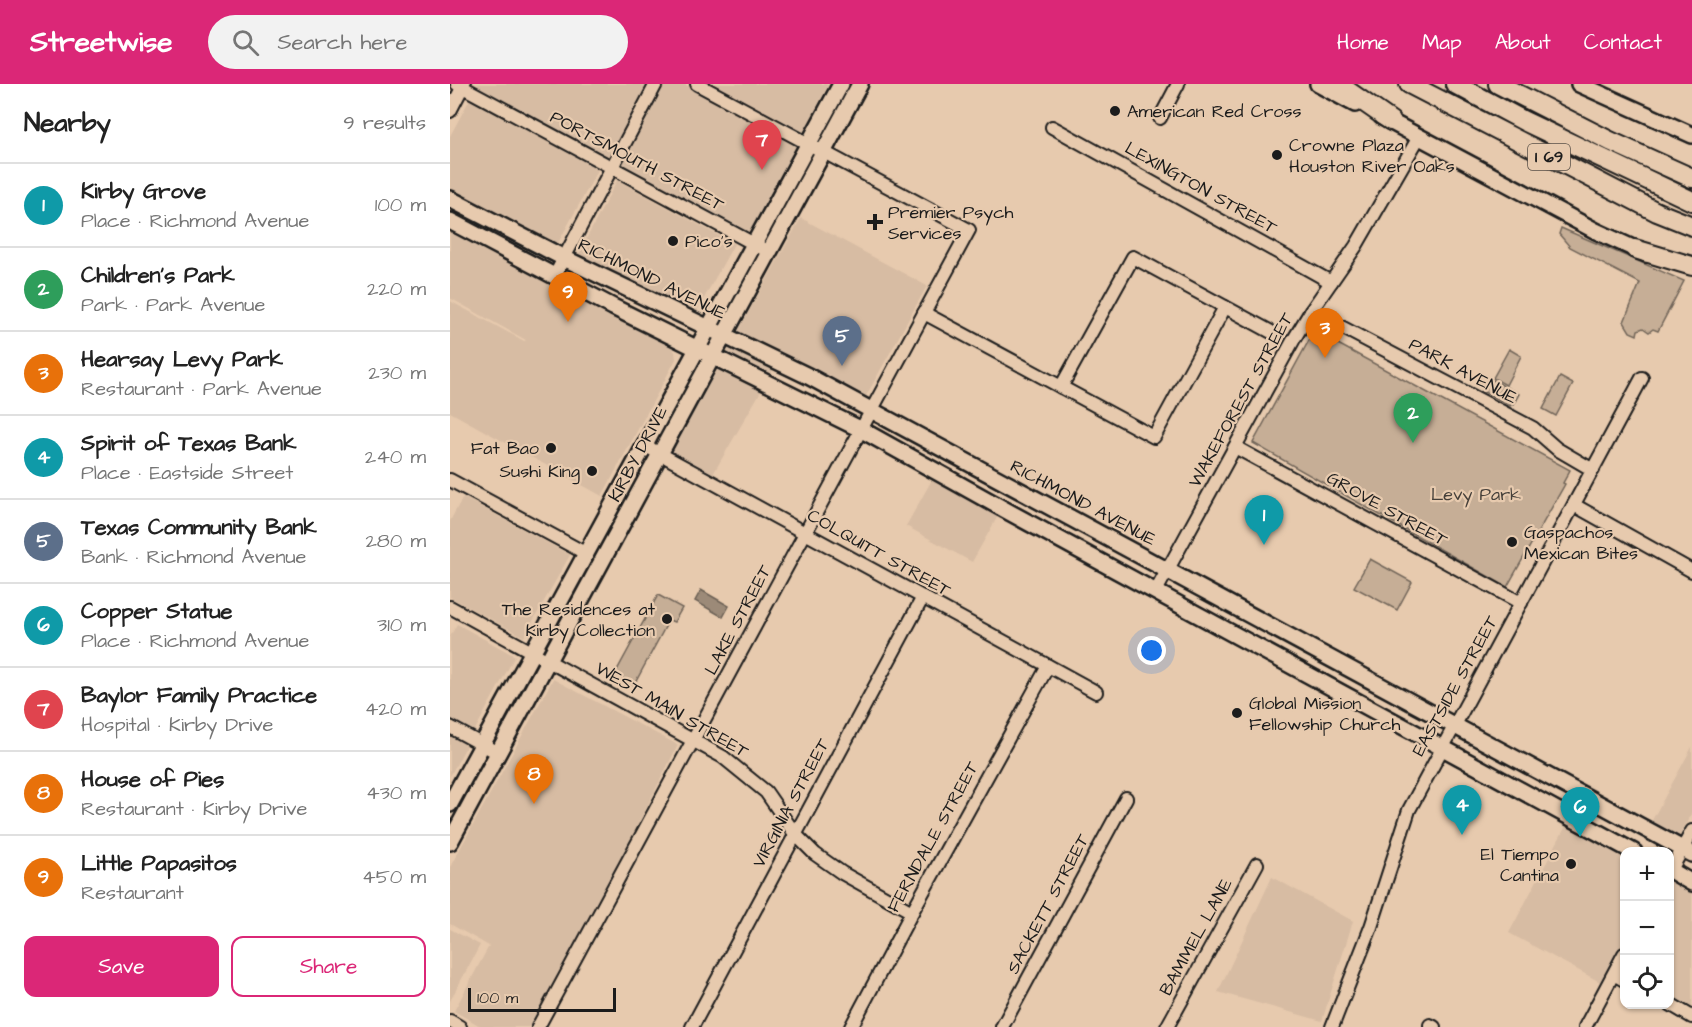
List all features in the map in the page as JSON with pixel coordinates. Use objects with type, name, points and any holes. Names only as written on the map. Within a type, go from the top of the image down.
[{"type":"highway","points":[[1338,84],[1390,121]]},
{"type":"highway","name":"I 69","points":[[1409,84],[1657,212],[1692,226]]},
{"type":"highway","points":[[1455,84],[1534,126],[1692,201]]},
{"type":"highway","name":"I 69","points":[[1498,84],[1610,141],[1692,178]]},
{"type":"highway","points":[[1635,249],[1692,266]]},
{"type":"main road","name":"KIRBY DRIVE","points":[[450,804],[841,84]]},
{"type":"main road","name":"KIRBY DRIVE","points":[[450,842],[860,84]]},
{"type":"main road","points":[[1318,84],[1561,212],[1692,274]]},
{"type":"main road","points":[[1579,84],[1692,135]]},
{"type":"main road","name":"RICHMOND AVENUE","points":[[450,199],[564,258],[808,376],[1687,852]]},
{"type":"main road","points":[[450,221],[696,349],[861,429],[1625,847]]},
{"type":"main road","points":[[1009,512],[1020,492]]},
{"type":"main road","points":[[1299,670],[1311,648]]},
{"type":"main road","points":[[1674,873],[1692,883]]},
{"type":"street","points":[[554,277],[656,84]]},
{"type":"street","points":[[697,84],[824,151]]},
{"type":"street","points":[[1160,118],[1178,84]]},
{"type":"street","points":[[450,111],[461,85]]},
{"type":"street","name":"PORTSMOUTH STREET","points":[[461,85],[612,169],[769,252]]},
{"type":"street","name":"LEXINGTON STREET","points":[[1052,127],[1331,282]]},
{"type":"street","name":"WAKEFOREST STREET","points":[[1156,591],[1311,311],[1366,229],[1419,136]]},
{"type":"street","name":"LAKE STREET","points":[[538,1027],[969,230],[824,151]]},
{"type":"street","points":[[1061,387],[1133,257],[1275,333]]},
{"type":"street","points":[[924,313],[1154,437],[1225,307]]},
{"type":"street","name":"PARK AVENUE","points":[[1311,311],[1533,428],[1557,449],[1593,470]]},
{"type":"street","name":"EASTSIDE STREET","points":[[1332,1027],[1371,927],[1409,810],[1642,378]]},
{"type":"street","name":"COLQUITT STREET","points":[[644,445],[1096,692]]},
{"type":"street","name":"GROVE STREET","points":[[1235,447],[1521,603]]},
{"type":"street","points":[[450,480],[585,553]]},
{"type":"street","points":[[1574,505],[1692,571]]},
{"type":"street","name":"VIRGINIA STREET","points":[[692,1027],[923,597]]},
{"type":"street","name":"WEST MAIN STREET","points":[[450,607],[723,756],[765,792],[795,834],[815,854],[842,873],[912,912]]},
{"type":"street","name":"FERNDALE STREET","points":[[851,1027],[1048,666]]},
{"type":"street","points":[[450,727],[498,753]]},
{"type":"street","name":"SACKETT STREET","points":[[1002,1027],[1126,798]]},
{"type":"street","points":[[1674,867],[1687,852],[1692,831]]},
{"type":"street","name":"BAMMEL LANE","points":[[1167,1027],[1257,864]]},
{"type":"street","points":[[1585,1027],[1619,977],[1624,955]]},
{"type":"street","points":[[1674,1007],[1692,1017]]},
{"type":"street","points":[[450,1022],[460,1027]]},
{"type":"shaded area","points":[[478,84],[684,84],[800,146],[750,236],[604,159],[558,243],[545,243],[450,193],[450,136]]},
{"type":"shaded area","points":[[714,84],[826,84],[828,85],[804,132]]},
{"type":"shaded area","points":[[617,180],[734,244],[697,311],[578,255]]},
{"type":"shaded area","points":[[801,218],[927,286],[866,396],[783,353],[713,474],[671,452]]},
{"type":"shaded area","points":[[450,228],[672,347],[675,352],[676,359],[602,496],[450,412],[450,301],[524,341],[526,340],[450,298]]},
{"type":"shaded area","points":[[933,478],[999,514],[972,562],[906,526]]},
{"type":"shaded area","points":[[463,497],[570,555],[524,637],[450,597],[450,521]]},
{"type":"shaded area","points":[[701,590],[729,606],[723,617],[695,601]]},
{"type":"shaded area","points":[[457,624],[515,656],[450,776],[450,637]]},
{"type":"shaded area","points":[[553,679],[678,745],[628,844],[529,1027],[482,1027],[454,1011],[489,946],[450,924],[450,867]]},
{"type":"shaded area","points":[[1692,747],[1692,813],[1678,839],[1650,824]]},
{"type":"shaded area","points":[[1567,824],[1620,853],[1620,986],[1604,977],[1600,982],[1509,933]]},
{"type":"shaded area","points":[[1272,877],[1353,921],[1322,1021],[1218,992]]},
{"type":"shaded area","points":[[1674,881],[1692,891],[1692,1024],[1663,1009],[1674,1009]]},
{"type":"shaded area","points":[[450,929],[480,945],[450,1001]]},
{"type":"green space","points":[[1561,228],[1684,281],[1658,331],[1653,329],[1649,332],[1643,328],[1638,330],[1637,335],[1630,332],[1624,322],[1640,283],[1570,247],[1559,234]]},
{"type":"green space","name":"Levy Park","points":[[1314,331],[1570,470],[1563,483],[1565,484],[1507,587],[1253,443]]},
{"type":"green space","points":[[1509,349],[1521,356],[1506,385],[1493,378]]},
{"type":"green space","points":[[1560,377],[1573,384],[1556,416],[1543,409]]},
{"type":"green space","points":[[1489,378],[1519,394],[1513,405],[1510,406],[1482,391]]},
{"type":"green space","points":[[1370,559],[1412,582],[1397,610],[1354,587]]},
{"type":"green space","points":[[658,595],[682,608],[674,622],[669,620],[634,685],[615,674]]},
{"type":"place","name":"American Red Cross","points":[[1115,111]]},
{"type":"place","name":"Crowne Plaza Houston River Oaks","points":[[1277,155]]},
{"type":"place","name":"Baylor Family Practice","points":[[762,170]]},
{"type":"place","name":"Premier Psych Services","points":[[875,222]]},
{"type":"place","name":"Pico's","points":[[673,241]]},
{"type":"place","name":"Little Papasitos","points":[[568,322]]},
{"type":"place","name":"Hearsay Levy Park","points":[[1325,358]]},
{"type":"place","name":"Texas Community Bank","points":[[842,366]]},
{"type":"place","name":"Children's Park","points":[[1413,443]]},
{"type":"place","name":"Fat Bao","points":[[551,448]]},
{"type":"place","name":"Sushi King","points":[[592,471]]},
{"type":"place","name":"Gaspachos Mexican Bites","points":[[1512,542]]},
{"type":"place","name":"Kirby Grove","points":[[1264,545]]},
{"type":"place","name":"The Residences at Kirby Collection","points":[[667,619]]},
{"type":"place","name":"Global Mission Fellowship Church","points":[[1237,713]]},
{"type":"place","name":"House of Pies","points":[[534,804]]},
{"type":"place","name":"Spirit of Texas Bank","points":[[1462,835]]},
{"type":"place","name":"Copper Statue","points":[[1580,837]]},
{"type":"place","name":"El Tiempo Cantina","points":[[1571,864]]}]
